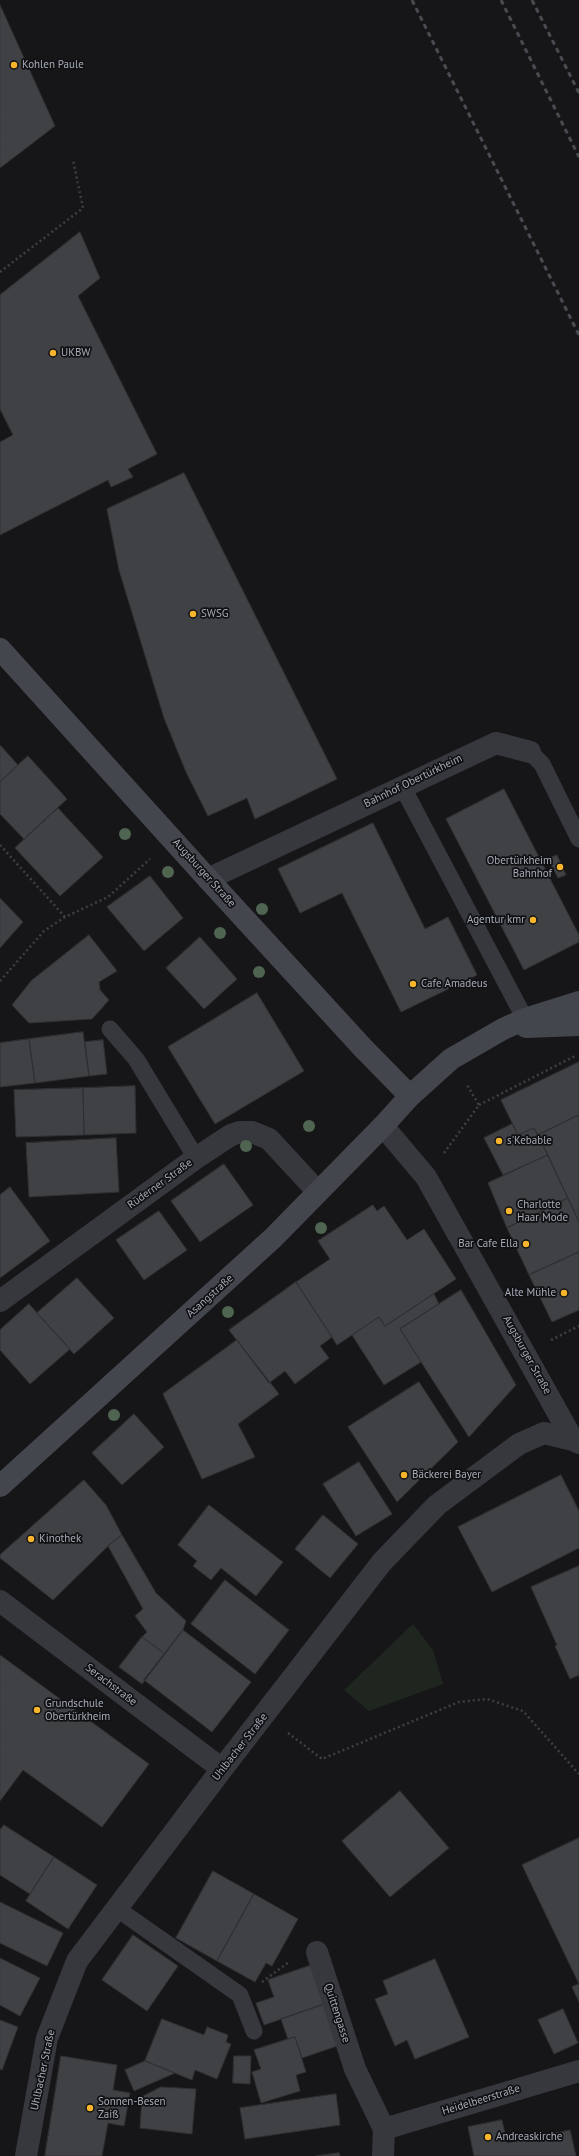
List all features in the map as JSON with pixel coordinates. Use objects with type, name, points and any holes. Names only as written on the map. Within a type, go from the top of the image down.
[{"type":"street","name":"Augsburger Straße","points":[[0,649],[363,1048],[410,1096]]},
{"type":"street","name":"Bahnhof Obertürkheim","points":[[208,879],[402,786],[496,743],[530,752]]},
{"type":"street","name":"Asangstraße","points":[[0,1486],[240,1268],[318,1192],[383,1126],[410,1096],[451,1059],[503,1029],[525,1019],[579,1002]]},
{"type":"street","points":[[503,1029],[579,1025]]},
{"type":"street","name":"Augsburger Straße","points":[[383,1126],[426,1177],[576,1442]]},
{"type":"street","name":"Rüderner Straße","points":[[0,1302],[196,1158],[231,1135],[240,1132],[257,1133],[274,1144],[318,1192]]},
{"type":"street","name":"Uhlbacher Straße","points":[[26,2156],[48,2038],[77,1961],[222,1769],[265,1716],[382,1562],[437,1505],[519,1444],[544,1433],[576,1442]]},
{"type":"street","name":"Serachstraße","points":[[0,1601],[222,1769]]},
{"type":"street","name":"Quittengasse","points":[[317,1952],[355,2070],[384,2129],[383,2156]]},
{"type":"street","name":"Heidelbeerstraße","points":[[384,2129],[579,2071]]},
{"type":"lane","name":"Bahnhof Obertürkheim","points":[[530,752],[542,764],[579,839]]},
{"type":"lane","points":[[402,786],[525,1019]]},
{"type":"lane","points":[[110,1029],[136,1059],[196,1158]]},
{"type":"lane","points":[[116,1908],[240,1995],[254,2031]]},
{"type":"path","points":[[0,272],[84,208],[73,160]]},
{"type":"path","points":[[0,981],[44,931],[64,917],[108,897],[173,839]]},
{"type":"path","points":[[0,845],[64,917]]},
{"type":"path","points":[[426,1177],[479,1105],[579,1054]]},
{"type":"path","points":[[451,1059],[479,1105]]},
{"type":"path","points":[[265,1716],[322,1759],[459,1702],[487,1699],[523,1712],[579,1774]]},
{"type":"path","points":[[240,1995],[254,1988],[284,1964],[317,1952]]},
{"type":"shaded area","points":[[413,1624],[433,1650],[443,1684],[369,1711],[344,1690]]},
{"type":"building","name":"Kohlen Paule","points":[[0,5],[55,126],[0,168]]},
{"type":"building","name":"UKBW","points":[[80,232],[100,278],[78,296],[157,454],[128,469],[133,477],[111,487],[108,480],[0,535],[0,442],[13,435],[0,409],[0,295]]},
{"type":"building","name":"SWSG","points":[[184,473],[337,779],[255,819],[247,798],[208,816],[186,772],[164,718],[119,570],[107,509]]},
{"type":"building","points":[[0,745],[18,765],[0,782]]},
{"type":"building","points":[[28,756],[67,799],[24,839],[0,814],[0,782]]},
{"type":"building","points":[[504,789],[579,935],[579,942],[524,970],[446,819]]},
{"type":"building","points":[[58,808],[103,857],[60,896],[15,848]]},
{"type":"building","points":[[373,823],[425,929],[448,917],[477,975],[401,1012],[342,893],[300,913],[278,869]]},
{"type":"building","points":[[557,855],[566,875],[558,878],[548,859]]},
{"type":"building","points":[[150,876],[183,918],[144,951],[107,907]]},
{"type":"building","points":[[0,898],[23,922],[0,948]]},
{"type":"building","points":[[89,935],[117,971],[99,982],[100,990],[109,1000],[92,1019],[29,1023],[12,1005],[31,981]]},
{"type":"building","points":[[200,937],[237,979],[204,1009],[166,968]]},
{"type":"building","points":[[257,993],[304,1071],[215,1124],[168,1047]]},
{"type":"building","points":[[83,1032],[89,1076],[35,1083],[29,1039]]},
{"type":"building","points":[[29,1039],[35,1083],[0,1087],[0,1043]]},
{"type":"building","points":[[103,1040],[107,1074],[89,1076],[85,1042]]},
{"type":"building","points":[[579,1062],[579,1115],[538,1135],[534,1128],[518,1135],[501,1100]]},
{"type":"building","points":[[135,1086],[136,1133],[84,1135],[83,1088]]},
{"type":"building","points":[[83,1088],[84,1135],[16,1137],[14,1090]]},
{"type":"building","points":[[579,1115],[579,1222],[538,1135]]},
{"type":"building","points":[[512,1124],[518,1135],[534,1128],[548,1155],[503,1175],[484,1138]]},
{"type":"building","points":[[116,1138],[119,1192],[29,1197],[26,1143]]},
{"type":"building","points":[[548,1155],[568,1198],[507,1228],[488,1183]]},
{"type":"building","points":[[224,1164],[253,1205],[200,1242],[171,1201]]},
{"type":"building","points":[[10,1187],[50,1241],[0,1278],[0,1195]]},
{"type":"building","points":[[568,1198],[579,1222],[579,1252],[529,1275],[507,1228]]},
{"type":"building","points":[[373,1205],[377,1211],[384,1206],[407,1240],[424,1229],[456,1279],[385,1326],[379,1317],[337,1345],[296,1282],[330,1259],[318,1241]]},
{"type":"building","points":[[159,1211],[187,1250],[144,1280],[116,1240]]},
{"type":"building","points":[[579,1252],[579,1310],[552,1322],[529,1275]]},
{"type":"building","points":[[77,1278],[114,1318],[74,1354],[37,1313]]},
{"type":"building","points":[[296,1282],[332,1337],[320,1346],[329,1358],[295,1384],[285,1371],[269,1383],[229,1330]]},
{"type":"building","points":[[461,1290],[516,1385],[469,1437],[400,1329]]},
{"type":"building","points":[[434,1294],[439,1304],[400,1329],[421,1362],[384,1385],[352,1335],[379,1317],[385,1326]]},
{"type":"building","points":[[29,1304],[70,1349],[30,1384],[0,1350],[0,1330]]},
{"type":"building","points":[[237,1340],[279,1394],[238,1424],[255,1457],[202,1479],[163,1394]]},
{"type":"building","points":[[419,1382],[458,1442],[397,1502],[348,1427]]},
{"type":"building","points":[[134,1414],[164,1447],[122,1485],[92,1453]]},
{"type":"building","points":[[359,1462],[392,1514],[356,1536],[323,1484]]},
{"type":"building","points":[[561,1475],[579,1511],[579,1548],[492,1592],[458,1527]]},
{"type":"building","points":[[84,1480],[106,1505],[122,1535],[108,1546],[53,1600],[0,1558],[0,1555]]},
{"type":"building","points":[[209,1505],[283,1562],[256,1596],[221,1568],[211,1580],[193,1566],[197,1561],[178,1545]]},
{"type":"building","points":[[323,1515],[358,1544],[330,1578],[295,1549]]},
{"type":"building","points":[[122,1535],[156,1593],[186,1621],[183,1630],[165,1654],[142,1637],[147,1632],[135,1616],[143,1609],[108,1546]]},
{"type":"building","points":[[579,1566],[579,1675],[570,1679],[555,1646],[557,1645],[531,1587]]},
{"type":"building","points":[[225,1580],[289,1630],[255,1674],[191,1624]]},
{"type":"building","points":[[183,1630],[251,1682],[212,1732],[144,1680]]},
{"type":"building","points":[[142,1637],[165,1654],[142,1684],[119,1667]]},
{"type":"building","name":"Grundschule Obertürkheim","points":[[0,1655],[149,1764],[102,1827],[23,1770],[0,1801]]},
{"type":"building","points":[[400,1791],[449,1848],[390,1897],[342,1841]]},
{"type":"building","points":[[4,1825],[54,1857],[30,1894],[0,1875],[0,1830]]},
{"type":"building","points":[[579,1838],[579,1984],[522,1865]]},
{"type":"building","points":[[54,1857],[97,1885],[68,1929],[26,1901]]},
{"type":"building","points":[[213,1871],[254,1894],[217,1961],[176,1938]]},
{"type":"building","points":[[254,1894],[298,1919],[272,1966],[266,1963],[255,1982],[217,1961]]},
{"type":"building","points":[[0,1902],[63,1933],[47,1966],[0,1943]]},
{"type":"building","points":[[133,1935],[178,1966],[147,2011],[102,1980]]},
{"type":"building","points":[[0,1958],[40,1978],[20,2016],[0,2005]]},
{"type":"building","points":[[435,1959],[469,2037],[415,2059],[407,2040],[395,2046],[375,1999],[388,1994],[383,1981]]},
{"type":"building","points":[[312,1965],[325,2004],[264,2025],[256,2003],[274,1997],[268,1980]]},
{"type":"building","points":[[579,1984],[579,2002],[572,1987]]},
{"type":"building","points":[[325,2004],[340,2045],[302,2058],[295,2037],[288,2039],[281,2019]]},
{"type":"building","points":[[563,2009],[578,2043],[554,2054],[538,2020]]},
{"type":"building","points":[[162,2019],[204,2035],[207,2027],[228,2035],[226,2042],[231,2044],[217,2079],[195,2070],[192,2080],[145,2061]]},
{"type":"building","points":[[0,2020],[18,2027],[2,2070],[0,2069]]},
{"type":"building","points":[[295,2037],[306,2072],[296,2075],[300,2091],[261,2103],[252,2072],[261,2069],[254,2050]]},
{"type":"building","name":"Sonnen-Besen Zaiß","points":[[61,2056],[117,2065],[113,2090],[130,2093],[124,2126],[108,2123],[102,2156],[45,2156]]},
{"type":"building","points":[[234,2056],[251,2056],[250,2084],[233,2083]]},
{"type":"building","points":[[145,2061],[175,2073],[134,2091],[125,2070]]},
{"type":"building","points":[[161,2087],[196,2089],[192,2134],[140,2128],[142,2097]]},
{"type":"building","points":[[336,2094],[340,2125],[245,2139],[240,2108]]},
{"type":"building","name":"Andreaskirche","points":[[502,2120],[507,2143],[570,2130],[576,2156],[474,2156],[468,2127]]},
{"type":"building","points":[[339,2153],[340,2156],[316,2156]]},
{"type":"railway","points":[[412,0],[579,335]]},
{"type":"railway","points":[[501,0],[579,157]]},
{"type":"railway","points":[[532,0],[579,93]]},
{"type":"place","name":"Kohlen Paule","points":[[14,65]]},
{"type":"place","name":"UKBW","points":[[53,353]]},
{"type":"place","name":"SWSG","points":[[193,614]]},
{"type":"place","name":"Obertürkheim Bahnhof","points":[[560,867]]},
{"type":"place","name":"Agentur kmr","points":[[533,920]]},
{"type":"place","name":"Cafe Amadeus","points":[[413,984]]},
{"type":"place","name":"s'Kebable","points":[[499,1141]]},
{"type":"place","name":"Charlotte Haar Mode","points":[[509,1211]]},
{"type":"place","name":"Bar Cafe Ella","points":[[526,1244]]},
{"type":"place","name":"Alte Mühle","points":[[564,1293]]},
{"type":"place","name":"Bäckerei Bayer","points":[[404,1475]]},
{"type":"place","name":"Kinothek","points":[[31,1539]]},
{"type":"place","name":"Grundschule Obertürkheim","points":[[37,1710]]},
{"type":"place","name":"Sonnen-Besen Zaiß","points":[[90,2108]]},
{"type":"place","name":"Andreaskirche","points":[[488,2137]]}]
